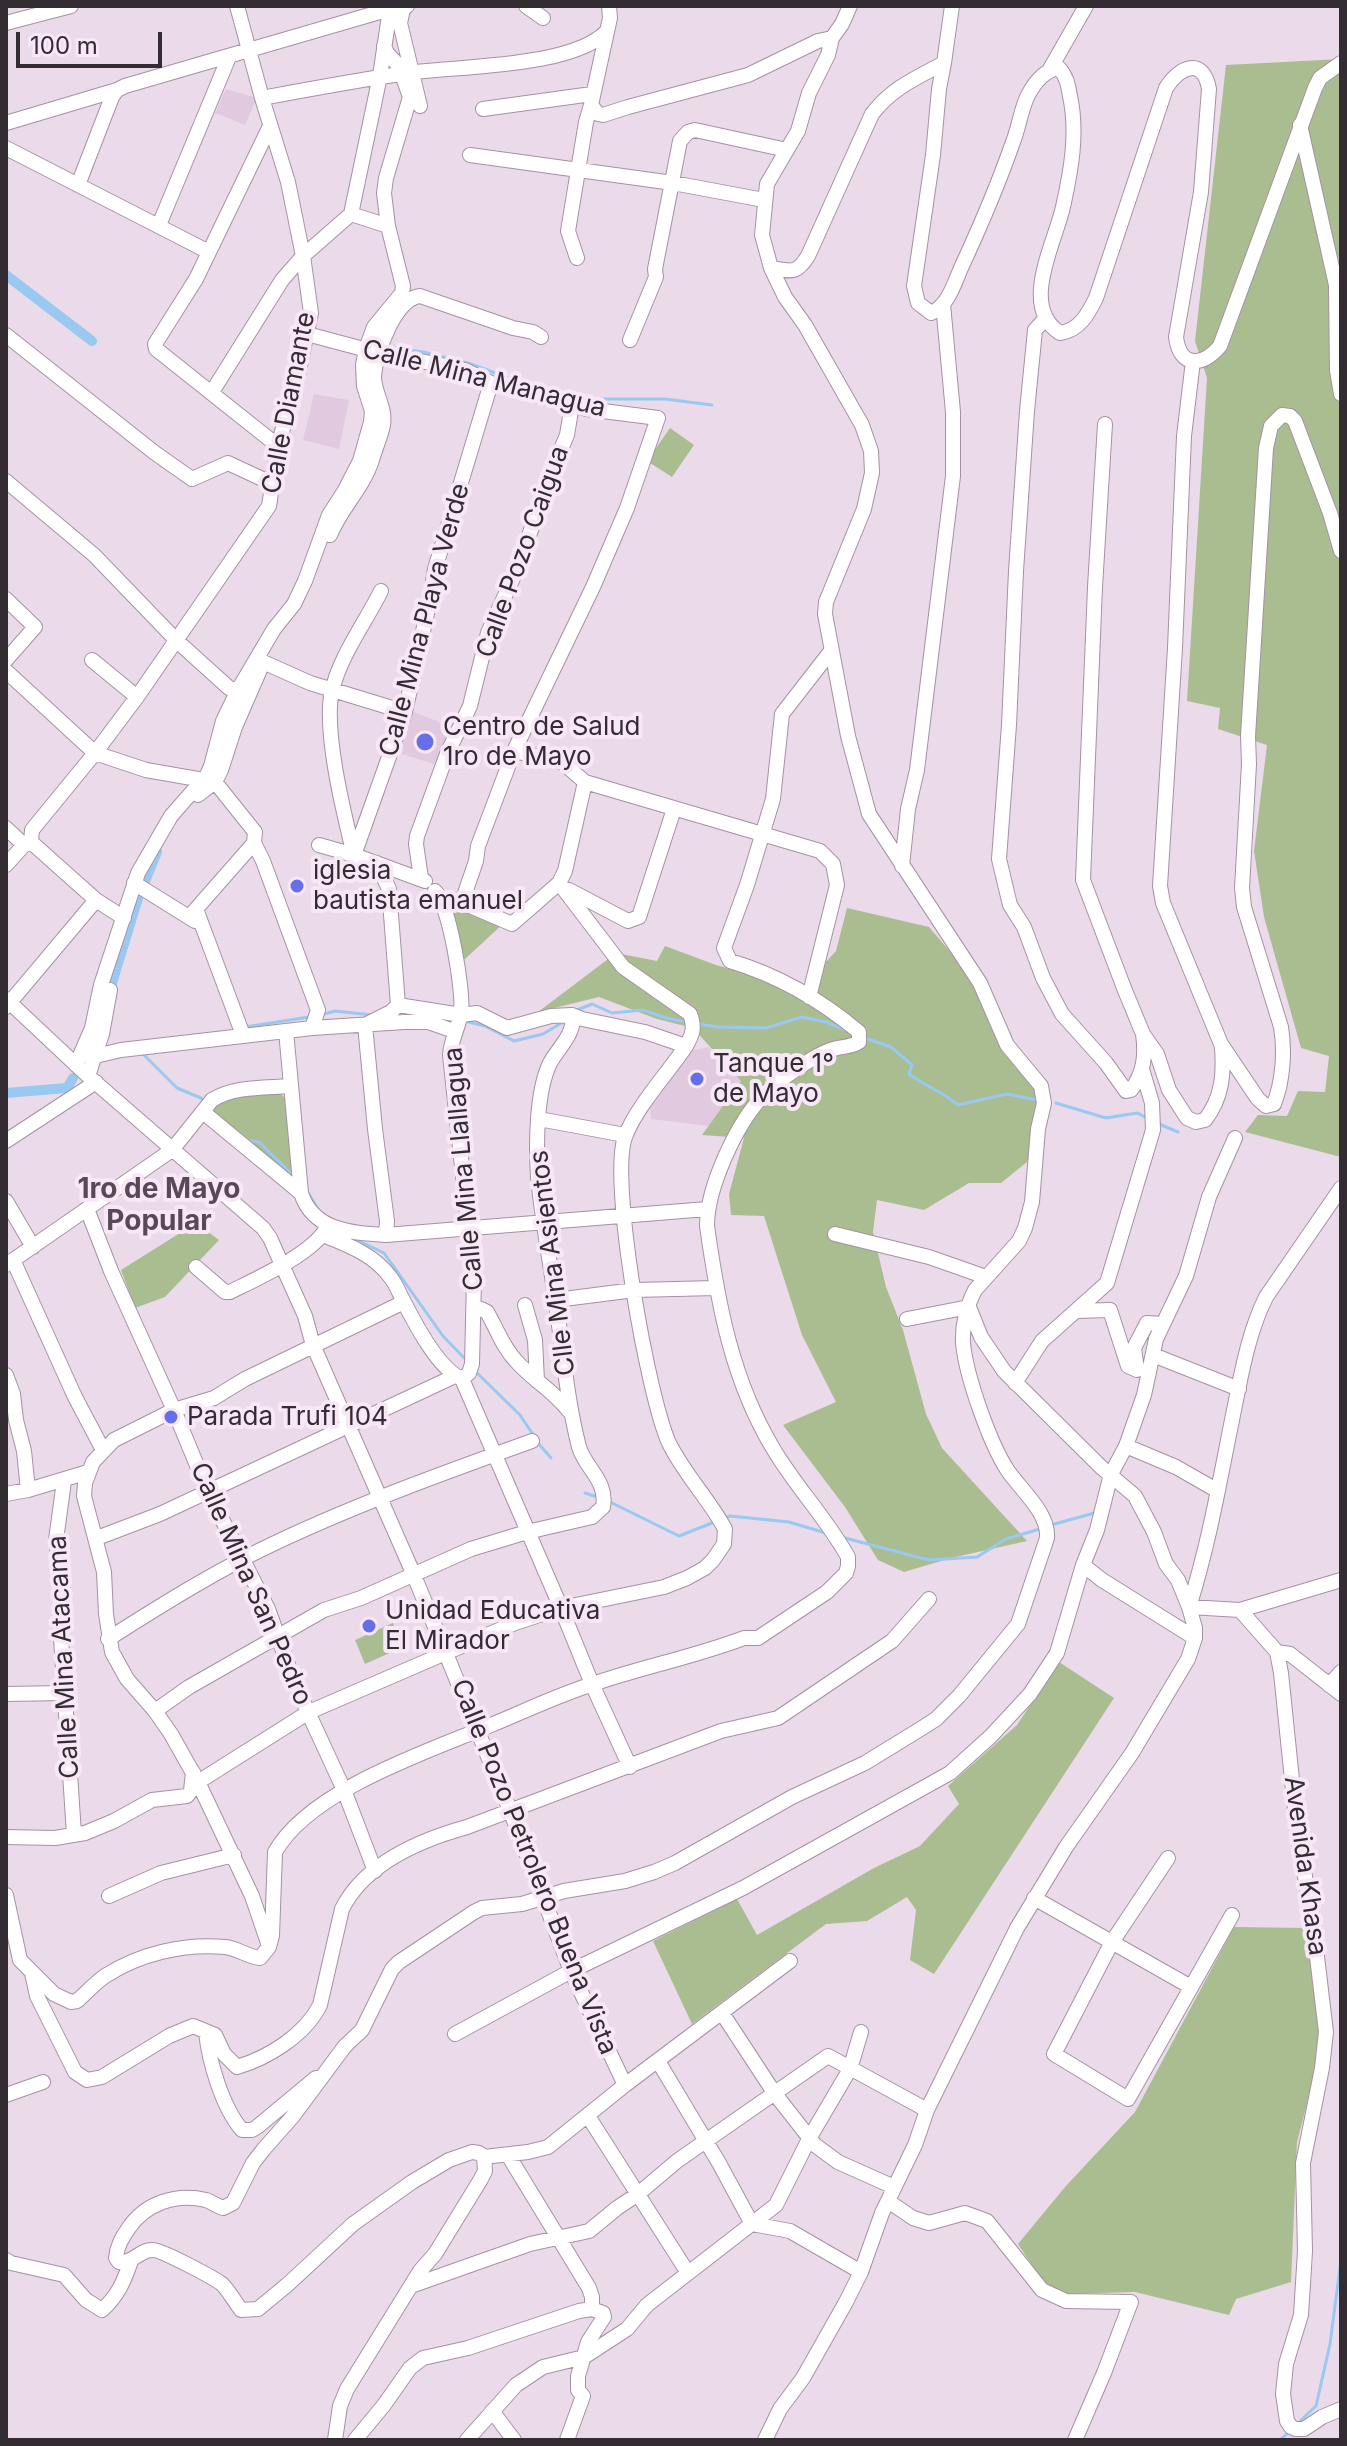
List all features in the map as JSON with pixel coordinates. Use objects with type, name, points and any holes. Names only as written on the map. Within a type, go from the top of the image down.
[{"type":"street","points":[[6,23],[71,6]]},
{"type":"street","name":"Calle Diamante","points":[[6,865],[28,843],[32,830],[137,697],[269,506],[278,446],[311,313],[288,182],[237,6]]},
{"type":"street","points":[[526,6],[543,18]]},
{"type":"street","points":[[577,258],[568,231],[586,122],[608,30],[609,6]]},
{"type":"street","points":[[790,1961],[548,2147],[484,2157],[472,2152],[449,2160],[353,2224],[258,2309],[241,2310],[221,2284],[163,2252],[148,2250],[124,2263],[116,2258],[116,2249],[132,2223],[155,2204],[168,2200],[201,2199],[223,2208],[233,2203],[253,2163],[345,2046],[362,2030],[392,1969],[399,1962],[482,1908],[510,1906],[564,1891],[625,1881],[675,1863],[802,1792],[865,1763],[936,1719],[1018,1624],[1048,1532],[1038,1510],[1003,1462],[982,1414],[963,1345],[963,1331],[975,1290],[1019,1241],[1025,1228],[1032,1202],[1044,1094],[1041,1086],[1007,1045],[980,983],[873,823],[865,805],[850,747],[825,614],[826,602],[864,509],[872,473],[871,451],[862,425],[805,325],[785,297],[771,268],[762,235],[767,184],[798,131],[809,93],[828,55],[832,38],[850,6]]},
{"type":"street","points":[[952,6],[914,286],[915,296],[931,313],[943,304],[987,212],[1015,139],[1027,97],[1039,77],[1050,69],[1086,6]]},
{"type":"street","points":[[6,123],[400,8]]},
{"type":"street","points":[[212,392],[282,280],[303,256],[351,214],[384,46],[400,8]]},
{"type":"street","points":[[76,1065],[92,1028],[101,985],[138,886],[175,823],[209,780],[263,662],[300,609],[332,530],[366,476],[383,424],[381,401],[374,380],[374,327],[402,293],[403,286],[388,226],[384,193],[410,97],[400,8]]},
{"type":"street","points":[[262,98],[380,76],[479,68],[554,55],[584,48],[598,41],[608,30]]},
{"type":"street","points":[[592,100],[593,110],[603,115],[748,75],[818,41],[832,38]]},
{"type":"street","points":[[384,46],[407,73],[420,106]]},
{"type":"street","points":[[159,225],[229,57]]},
{"type":"street","points":[[771,268],[793,271],[801,267],[872,114],[883,100],[895,89],[944,63]]},
{"type":"street","points":[[1050,69],[1059,68],[1066,75],[1074,114],[1074,137],[1063,208],[1042,277],[1041,297],[1045,319],[1060,333],[1071,332],[1089,313],[1096,298],[1166,88],[1181,70],[1191,68],[1207,76],[1207,130],[1201,192],[1176,337],[1178,351],[1184,358],[1202,361],[1220,346],[1320,78],[1341,63]]},
{"type":"street","points":[[78,185],[117,90]]},
{"type":"street","points":[[483,109],[592,100]]},
{"type":"street","points":[[1300,125],[1336,285]]},
{"type":"street","points":[[270,126],[209,252],[180,306],[156,340],[156,349],[278,446]]},
{"type":"street","points":[[630,340],[656,277],[680,141],[688,132],[695,130],[787,150]]},
{"type":"street","points":[[6,148],[209,252]]},
{"type":"street","points":[[470,155],[673,183],[764,200]]},
{"type":"street","points":[[351,214],[388,226]]},
{"type":"street","points":[[1341,249],[1336,285],[1337,370],[1341,394]]},
{"type":"street","points":[[209,780],[223,721],[274,629],[294,604],[329,515],[360,461],[372,411],[364,386],[363,365],[388,327],[409,300],[420,296],[541,337]]},
{"type":"street","points":[[902,866],[908,809],[917,770],[953,476],[953,412],[943,304]]},
{"type":"street","points":[[1045,319],[1035,330],[1027,411],[999,859],[1010,905],[1024,927],[1043,978],[1062,1014],[1106,1063],[1126,1091],[1136,1084],[1142,1069],[1146,1055],[1143,1034]]},
{"type":"street","name":"Calle Mina Managua","points":[[307,334],[465,370],[491,383],[587,409],[656,416],[659,421],[610,547],[514,751]]},
{"type":"street","points":[[6,335],[192,479],[228,463],[273,484]]},
{"type":"street","points":[[1193,361],[1184,436],[1160,886],[1163,903],[1221,1044],[1266,1106],[1274,1104],[1277,1095],[1283,1042],[1244,907],[1242,888],[1266,448],[1271,426],[1282,415],[1290,416],[1295,421],[1341,551]]},
{"type":"street","name":"Calle Mina Playa Verde","points":[[354,855],[405,712],[435,569],[491,383]]},
{"type":"street","name":"Calle Pozo Caigua","points":[[421,878],[417,836],[447,754],[470,706],[488,633],[518,567],[567,435],[572,405]]},
{"type":"street","points":[[1105,424],[1083,880],[1143,1034],[1157,1054],[1169,1090],[1187,1118],[1196,1122],[1205,1120],[1219,1096],[1223,1083],[1221,1044]]},
{"type":"street","points":[[6,481],[94,555],[177,641],[229,688],[238,690]]},
{"type":"street","points":[[354,855],[330,724],[332,689],[344,659],[381,591]]},
{"type":"street","points":[[6,599],[35,627],[6,660]]},
{"type":"street","points":[[6,1895],[20,1960],[54,1994],[71,2002],[77,2001],[112,1972],[173,1949],[226,1947],[255,1958],[265,1954],[269,1947],[273,1922],[273,1862],[280,1842],[301,1820],[344,1790],[592,1684],[744,1638],[758,1638],[836,1584],[846,1573],[848,1557],[772,1446],[736,1366],[716,1288],[707,1209],[719,1169],[750,1110],[764,1094],[831,1049],[859,1042],[859,1032],[832,1010],[751,967],[730,961],[724,948],[773,799],[782,714],[831,651]]},
{"type":"street","points":[[92,660],[137,697]]},
{"type":"street","points":[[263,662],[285,673],[405,712]]},
{"type":"street","points":[[6,671],[95,753],[146,770],[209,780],[255,832],[254,843],[318,1010],[312,1028]]},
{"type":"street","points":[[462,902],[478,846],[514,751],[562,762],[585,782],[820,851],[833,864],[837,885],[809,997]]},
{"type":"street","points":[[319,845],[421,878],[435,891],[512,924],[559,883],[565,871],[585,782]]},
{"type":"street","points":[[559,883],[578,897],[628,921],[639,917],[674,809]]},
{"type":"street","points":[[6,828],[96,900],[124,918]]},
{"type":"street","points":[[196,917],[254,843]]},
{"type":"street","points":[[365,1025],[398,1005],[389,889],[377,863]]},
{"type":"street","points":[[6,1837],[55,1838],[85,1833],[152,1800],[187,1796],[195,1777],[309,1712],[515,1623],[561,1608],[650,1590],[687,1578],[713,1560],[726,1536],[720,1519],[681,1466],[667,1440],[657,1407],[634,1290],[623,1216],[621,1156],[625,1135],[686,1046],[694,1024],[690,1014],[623,967],[559,883]]},
{"type":"street","points":[[138,886],[196,917],[243,1035]]},
{"type":"street","points":[[6,1141],[92,1079],[109,994],[138,886]]},
{"type":"street","name":"Calle Mina Llallagua","points":[[435,891],[441,896],[447,911],[461,990],[461,1015],[454,1031],[450,1055],[475,1309],[472,1364],[469,1373],[458,1377]]},
{"type":"street","points":[[7,1003],[96,900]]},
{"type":"street","name":"Calle Pozo Petrolero Buena Vista","points":[[7,1003],[263,1228],[270,1238],[305,1316],[313,1345],[382,1497],[510,1810],[571,1971],[625,2085]]},
{"type":"street","points":[[398,1005],[461,1015],[477,1013],[507,1028],[551,1016],[572,1015],[655,1034],[686,1046]]},
{"type":"street","name":"Clle Mina Asientos","points":[[527,1532],[592,1517],[603,1507],[603,1494],[597,1477],[581,1453],[571,1412],[538,1165],[539,1119],[546,1074],[571,1030],[572,1015]]},
{"type":"street","points":[[76,1065],[95,1055],[121,1050],[312,1028],[428,1022],[454,1031]]},
{"type":"street","points":[[365,1025],[386,1235]]},
{"type":"street","points":[[286,1031],[301,1193],[310,1212],[326,1230],[376,1262],[393,1279],[439,1358],[458,1377],[630,1767]]},
{"type":"street","points":[[1015,1383],[1042,1341],[1107,1283],[1153,1130],[1152,1103],[1142,1069]]},
{"type":"street","points":[[103,1450],[10,1263],[172,1150],[212,1100],[231,1091],[289,1086]]},
{"type":"street","points":[[203,1112],[301,1193]]},
{"type":"street","points":[[539,1119],[625,1135]]},
{"type":"street","points":[[455,2034],[571,1971],[743,1888],[950,1773],[991,1736],[1030,1694],[1057,1653],[1083,1565],[1097,1530],[1111,1474],[1126,1446],[1144,1395],[1156,1339],[1186,1276],[1209,1197],[1235,1138]]},
{"type":"street","points":[[1189,1607],[1204,1559],[1256,1315],[1341,1188]]},
{"type":"street","points":[[6,1201],[33,1247]]},
{"type":"street","name":"Calle Mina San Pedro","points":[[87,1209],[208,1492],[268,1609],[295,1684],[344,1790],[375,1871]]},
{"type":"street","points":[[196,1267],[225,1292],[274,1271],[326,1230],[386,1235],[707,1209]]},
{"type":"street","points":[[835,1234],[929,1257],[986,1277]]},
{"type":"street","points":[[556,1300],[634,1290],[716,1288]]},
{"type":"street","points":[[269,1947],[252,1896],[195,1777],[155,1711],[127,1679],[112,1652],[108,1639],[104,1572],[84,1496],[88,1472],[114,1440],[174,1410],[214,1398],[245,1379],[404,1302]]},
{"type":"street","points":[[525,1305],[535,1340],[537,1381]]},
{"type":"street","points":[[907,1319],[969,1307]]},
{"type":"street","points":[[765,2440],[861,2272],[873,2235],[915,2145],[927,2110],[1008,1946],[1066,1847],[1132,1753],[1188,1659],[1195,1638],[1189,1607],[1178,1580],[1166,1564],[1135,1496],[1015,1383],[986,1345],[969,1307]]},
{"type":"street","points":[[475,1309],[487,1312],[509,1353],[571,1412]]},
{"type":"street","points":[[1076,1311],[1110,1310],[1128,1366],[1137,1370],[1134,1348],[1147,1323],[1163,1324]]},
{"type":"street","points":[[1153,1355],[1239,1389]]},
{"type":"street","points":[[6,1375],[13,1394],[11,1421],[24,1451],[28,1490]]},
{"type":"street","points":[[97,1538],[160,1514],[458,1377]]},
{"type":"street","points":[[108,1639],[243,1559],[299,1532],[382,1497],[532,1441]]},
{"type":"street","points":[[1126,1446],[1176,1467],[1218,1491]]},
{"type":"street","points":[[6,1494],[64,1481],[88,1472]]},
{"type":"street","name":"Calle Mina Atacama","points":[[64,1481],[56,1540],[63,1591],[60,1612],[74,1834]]},
{"type":"street","points":[[155,1711],[189,1687],[324,1610],[361,1598],[471,1549],[527,1532]]},
{"type":"street","points":[[1083,1565],[1195,1638]]},
{"type":"street","points":[[1189,1607],[1240,1610],[1341,1580]]},
{"type":"street","points":[[32,1973],[37,1996],[75,2072],[87,2080],[102,2077],[169,2036],[193,2026],[215,2035],[224,2054],[237,2067],[251,2063],[291,2039],[316,2014],[342,1909],[349,1896],[375,1871],[418,1843],[721,1731],[791,1712],[892,1641],[929,1599]]},
{"type":"street","points":[[1240,1610],[1277,1652],[1290,1654],[1335,1689],[1341,1672]]},
{"type":"street","name":"Avenida Khasa","points":[[1277,1652],[1298,1838],[1312,1915],[1326,2032],[1303,2163],[1305,2251],[1301,2315],[1286,2364],[1283,2386],[1287,2421],[1291,2427],[1304,2429],[1341,2409]]},
{"type":"street","points":[[6,1694],[64,1693]]},
{"type":"street","points":[[109,1896],[161,1873],[234,1855]]},
{"type":"street","points":[[1168,1858],[1112,1942],[1054,2054],[1128,2099],[1232,1915]]},
{"type":"street","points":[[1034,1898],[1191,1987]]},
{"type":"street","points":[[722,2013],[775,2094],[826,2155],[891,2194],[913,2218],[929,2223],[965,2213],[987,2221],[1042,2290],[1066,2301],[1131,2302],[1075,2440]]},
{"type":"street","points":[[206,2032],[213,2071],[228,2107],[242,2130],[257,2127],[308,2083],[323,2075]]},
{"type":"street","points":[[467,2440],[516,2385],[543,2367],[584,2357],[627,2329],[647,2305],[776,2205],[810,2137],[850,2069],[861,2032]]},
{"type":"street","points":[[411,2286],[530,2244],[589,2231],[677,2161],[828,2056],[927,2110]]},
{"type":"street","points":[[658,2061],[752,2224],[790,2231],[861,2272]]},
{"type":"street","points":[[6,2095],[43,2082]]},
{"type":"street","points":[[588,2116],[688,2273]]},
{"type":"street","points":[[508,2155],[589,2288],[592,2309]]},
{"type":"street","points":[[335,2440],[340,2406],[347,2389],[481,2179],[485,2171],[484,2157]]},
{"type":"street","points":[[6,2260],[64,2275],[86,2300],[102,2310],[123,2285],[131,2261]]},
{"type":"street","points":[[355,2440],[410,2368],[423,2358],[468,2348],[592,2309],[603,2313],[604,2317],[588,2342],[577,2384],[583,2396],[567,2440]]},
{"type":"street","points":[[492,2411],[514,2440]]},
{"type":"shaded area","points":[[226,89],[257,98],[245,125],[215,113]]},
{"type":"shaded area","points":[[314,394],[349,400],[339,449],[303,440]]},
{"type":"shaded area","name":"Centro de Salud 1ro de Mayo","points":[[411,711],[437,721],[451,731],[440,766],[399,753]]},
{"type":"shaded area","name":"Tanque 1° de Mayo","points":[[709,1047],[741,1081],[709,1126],[651,1119],[650,1108],[689,1051]]},
{"type":"green space","points":[[1341,59],[1341,241],[1336,277],[1341,332],[1341,1157],[1245,1132],[1258,1115],[1287,1116],[1298,1091],[1325,1092],[1329,1056],[1301,1048],[1264,917],[1254,851],[1267,745],[1218,729],[1220,708],[1187,701],[1207,378],[1195,341],[1226,65]]},
{"type":"green space","points":[[670,428],[694,445],[672,477],[647,461]]},
{"type":"green space","points":[[453,905],[505,922],[465,959],[451,911]]},
{"type":"green space","points":[[847,908],[929,927],[963,967],[1014,1059],[1047,1080],[1051,1099],[1027,1162],[1001,1183],[969,1183],[924,1210],[877,1200],[873,1232],[886,1287],[903,1330],[926,1414],[942,1448],[1027,1541],[904,1572],[878,1560],[845,1507],[783,1425],[836,1402],[802,1335],[764,1216],[731,1215],[729,1194],[744,1138],[702,1135],[741,1081],[693,1028],[657,1019],[599,997],[538,1012],[616,953],[657,961],[665,946],[716,965],[801,989],[836,951]]},
{"type":"green space","points":[[278,1091],[285,1098],[294,1181],[211,1112],[223,1099]]},
{"type":"green space","points":[[196,1223],[219,1240],[165,1297],[135,1308],[121,1270]]},
{"type":"green space","points":[[393,1623],[403,1647],[365,1664],[355,1640]]},
{"type":"green space","points":[[1059,1662],[1114,1698],[934,1974],[910,1960],[916,1910],[907,1897],[867,1921],[826,1924],[692,2024],[653,1941],[737,1899],[757,1935],[874,1868],[920,1846],[959,1804],[948,1786],[1017,1725]]},
{"type":"green space","points":[[1234,1927],[1306,1928],[1321,2050],[1297,2142],[1291,2282],[1236,2299],[1229,2315],[1135,2292],[1064,2294],[1045,2285],[1018,2244],[1065,2187],[1135,2112]]},
{"type":"waterway","points":[[6,275],[92,341]]},
{"type":"waterway","points":[[385,346],[468,363],[542,390]]},
{"type":"waterway","points":[[573,399],[665,399],[712,405]]},
{"type":"waterway","points":[[108,996],[138,898],[157,852]]},
{"type":"waterway","points":[[577,1010],[592,1004],[612,1013],[643,1010],[687,1022]]},
{"type":"waterway","points":[[324,1014],[335,1011],[372,1015]]},
{"type":"waterway","points":[[245,1027],[309,1017]]},
{"type":"waterway","points":[[698,1024],[766,1028],[802,1017],[850,1032]]},
{"type":"waterway","points":[[465,1021],[485,1026],[514,1041],[543,1034],[565,1021]]},
{"type":"waterway","points":[[865,1038],[891,1047],[912,1065],[909,1074],[958,1105],[1007,1094],[1036,1100]]},
{"type":"waterway","points":[[142,1053],[177,1088],[204,1101]]},
{"type":"waterway","points":[[6,1093],[67,1088],[73,1078]]},
{"type":"waterway","points":[[1056,1103],[1106,1118],[1137,1113],[1149,1119]]},
{"type":"waterway","points":[[1159,1124],[1178,1132]]},
{"type":"waterway","points":[[245,1140],[259,1142],[295,1177]]},
{"type":"waterway","points":[[307,1191],[318,1209]]},
{"type":"waterway","points":[[353,1238],[384,1253],[443,1336],[468,1362]]},
{"type":"waterway","points":[[475,1371],[520,1415],[534,1436]]},
{"type":"waterway","points":[[538,1443],[551,1458]]},
{"type":"waterway","points":[[585,1493],[597,1497]]},
{"type":"waterway","points":[[608,1501],[679,1536],[717,1521]]},
{"type":"waterway","points":[[1051,1525],[1098,1512]]},
{"type":"waterway","points":[[724,1518],[789,1522],[826,1533]]},
{"type":"waterway","points":[[841,1537],[929,1560],[977,1557],[1006,1539],[1040,1529]]},
{"type":"waterway","points":[[1341,2190],[1341,2244]]},
{"type":"waterway","points":[[1297,2424],[1316,2406],[1330,2344],[1341,2260]]},
{"type":"waterway","points":[[1280,2440],[1289,2432]]},
{"type":"place","name":"Centro de Salud 1ro de Mayo","points":[[425,742]]},
{"type":"place","name":"iglesia bautista emanuel","points":[[297,886]]},
{"type":"place","name":"Tanque 1° de Mayo","points":[[697,1079]]},
{"type":"place","name":"Parada Trufi 104","points":[[171,1417]]},
{"type":"place","name":"Unidad Educativa El Mirador","points":[[369,1626]]},
{"type":"district","name":"1ro de Mayo Popular","points":[[159,1206]]}]
